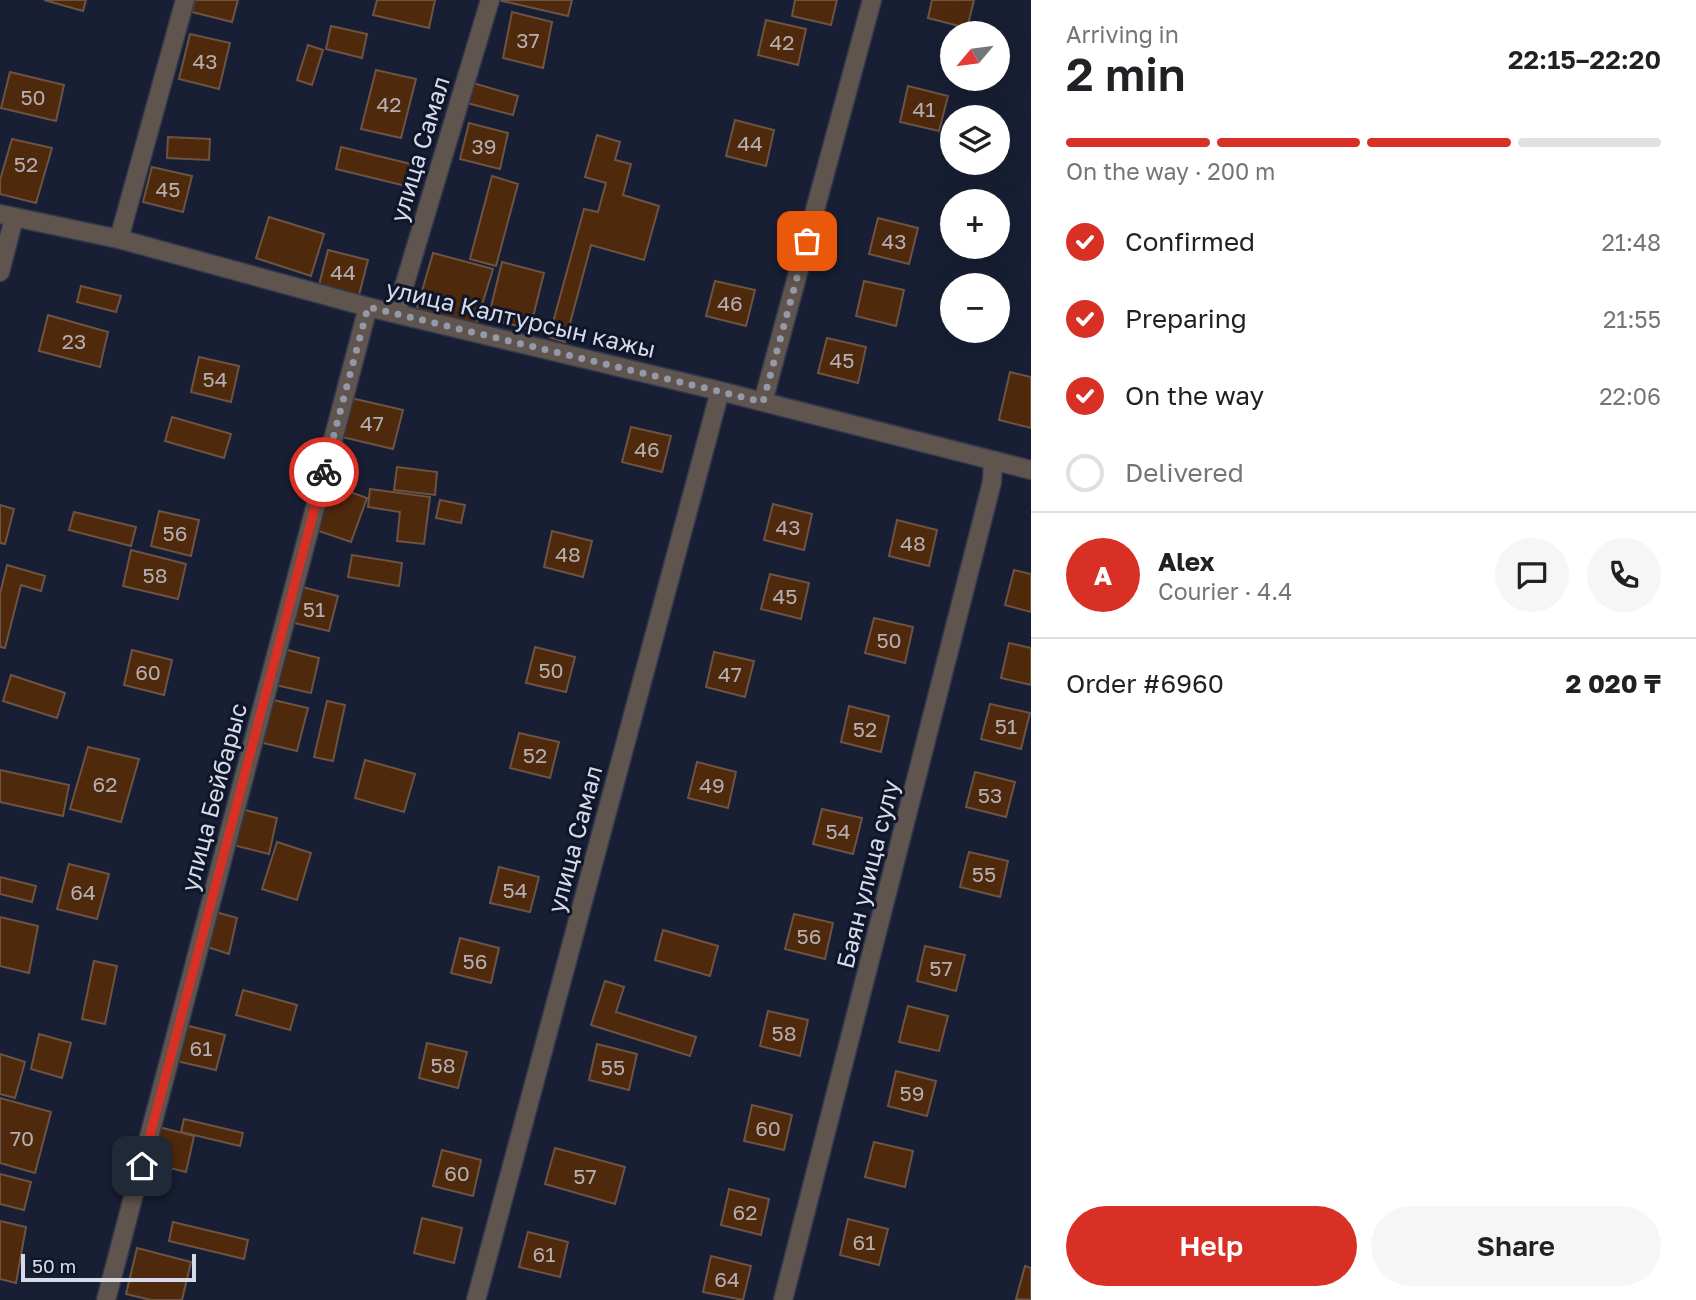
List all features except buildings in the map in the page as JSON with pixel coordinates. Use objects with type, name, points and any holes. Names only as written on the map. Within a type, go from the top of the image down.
[{"type":"street","points":[[119,239],[185,0]]},
{"type":"street","name":"улица Самал","points":[[396,313],[490,0]]},
{"type":"street","points":[[763,402],[872,0]]},
{"type":"street","points":[[0,272],[7,216]]},
{"type":"street","name":"улица Калтурсын кажы","points":[[7,216],[119,239],[368,307],[720,391],[1031,470]]},
{"type":"street","name":"улица Бейбарыс","points":[[106,1300],[368,307]]},
{"type":"street","name":"улица Самал","points":[[476,1300],[720,391]]},
{"type":"street","name":"Баян улица сулу","points":[[783,1300],[989,496],[993,460]]},
{"type":"way so far","points":[[324,472],[368,307],[763,402],[807,241]]},
{"type":"route","points":[[142,1166],[324,472]]}]
